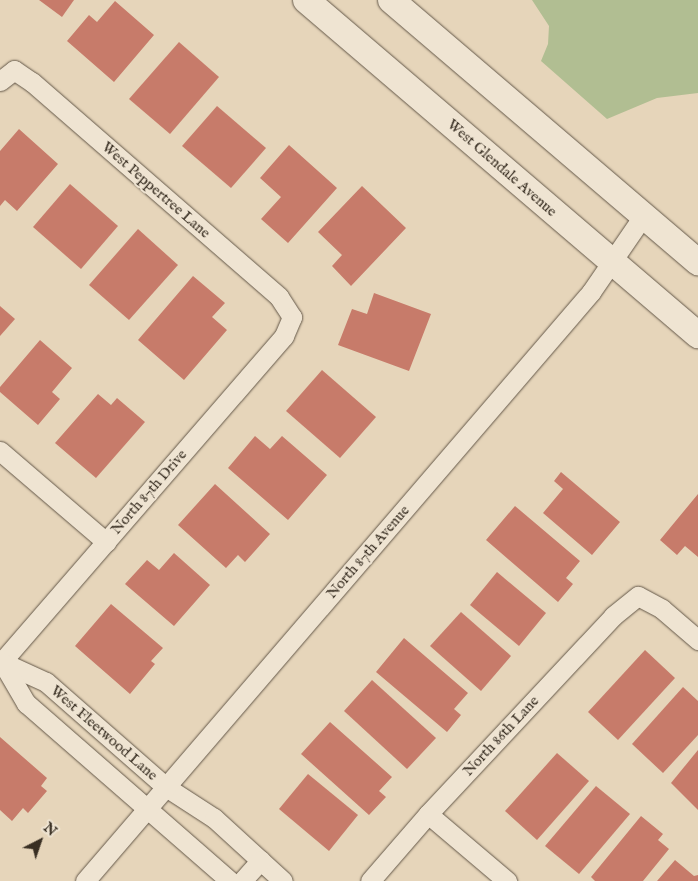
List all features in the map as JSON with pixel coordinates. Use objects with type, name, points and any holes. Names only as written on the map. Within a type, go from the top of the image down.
[{"type":"main road","name":"West Glendale Avenue","points":[[306,0],[698,336]]},
{"type":"main road","points":[[391,0],[698,262]]},
{"type":"street","name":"West Peppertree Lane","points":[[7,76],[32,82],[279,297],[292,316]]},
{"type":"street","name":"North 87th Avenue","points":[[85,881],[591,292],[610,261],[643,216]]},
{"type":"street","name":"North 87th Drive","points":[[1,663],[284,336],[292,316]]},
{"type":"street","points":[[0,451],[106,542]]},
{"type":"street","name":"North 86th Lane","points":[[370,881],[428,814],[613,616],[638,596],[662,609],[698,640]]},
{"type":"street","name":"West Fleetwood Lane","points":[[1,663],[46,682],[166,787],[214,818],[283,881]]},
{"type":"street","name":"West Fleetwood Lane","points":[[1,663],[26,704],[230,881]]},
{"type":"street","points":[[428,814],[507,881]]},
{"type":"street","points":[[242,881],[261,860]]},
{"type":"green space","points":[[532,0],[698,0],[698,93],[657,98],[607,119],[541,61],[548,44],[549,26]]},
{"type":"building","points":[[39,0],[74,0],[62,17]]},
{"type":"building","points":[[115,1],[154,35],[114,82],[67,41],[89,15],[97,22]]},
{"type":"building","points":[[179,42],[219,77],[170,134],[129,99]]},
{"type":"building","points":[[217,106],[266,148],[231,188],[182,146]]},
{"type":"building","points":[[19,129],[58,164],[17,211],[5,200],[0,206],[0,151]]},
{"type":"building","points":[[289,145],[337,188],[288,243],[261,219],[281,197],[260,178]]},
{"type":"building","points":[[70,184],[118,226],[81,269],[33,227]]},
{"type":"building","points":[[362,186],[406,228],[351,286],[332,266],[342,255],[318,232]]},
{"type":"building","points":[[138,229],[178,265],[129,320],[89,285]]},
{"type":"building","points":[[193,276],[225,303],[212,317],[227,330],[184,380],[138,340]]},
{"type":"building","points":[[374,293],[431,314],[409,371],[338,345],[352,309],[367,314]]},
{"type":"building","points":[[0,306],[15,319],[0,336]]},
{"type":"building","points":[[40,340],[72,368],[52,392],[60,399],[38,425],[0,392],[0,387]]},
{"type":"building","points":[[322,370],[376,417],[340,458],[286,411]]},
{"type":"building","points":[[98,394],[111,405],[117,398],[145,422],[96,478],[55,443]]},
{"type":"building","points":[[255,436],[270,449],[282,436],[327,475],[288,520],[228,468]]},
{"type":"building","points":[[561,472],[620,522],[592,555],[543,513],[563,489],[554,481]]},
{"type":"building","points":[[215,484],[270,534],[245,562],[238,555],[226,568],[178,525]]},
{"type":"building","points":[[698,494],[698,557],[685,546],[677,555],[660,540]]},
{"type":"building","points":[[515,506],[580,561],[566,578],[573,584],[558,602],[486,540]]},
{"type":"building","points":[[174,553],[210,585],[174,626],[125,584],[147,560],[159,570]]},
{"type":"building","points":[[497,572],[546,613],[519,646],[470,605]]},
{"type":"building","points":[[111,604],[163,648],[151,661],[155,664],[130,694],[75,646]]},
{"type":"building","points":[[461,612],[511,656],[481,691],[430,646]]},
{"type":"building","points":[[404,638],[468,693],[454,709],[461,715],[447,732],[376,672]]},
{"type":"building","points":[[645,650],[675,678],[618,740],[588,712]]},
{"type":"building","points":[[372,680],[436,738],[407,769],[344,711]]},
{"type":"building","points":[[683,687],[698,701],[698,735],[663,773],[632,744]]},
{"type":"building","points":[[330,722],[392,777],[379,791],[386,797],[369,815],[301,754]]},
{"type":"building","points":[[0,737],[47,778],[41,786],[47,791],[28,813],[23,808],[12,821],[0,810]]},
{"type":"building","points":[[698,750],[698,810],[671,783]]},
{"type":"building","points":[[557,753],[589,781],[537,840],[505,811]]},
{"type":"building","points":[[308,774],[358,815],[329,851],[279,809]]},
{"type":"building","points":[[596,786],[630,814],[579,874],[545,846]]},
{"type":"building","points":[[641,816],[663,834],[658,840],[669,849],[643,881],[595,881],[591,877]]},
{"type":"building","points":[[675,860],[694,876],[698,875],[698,881],[657,881]]}]
